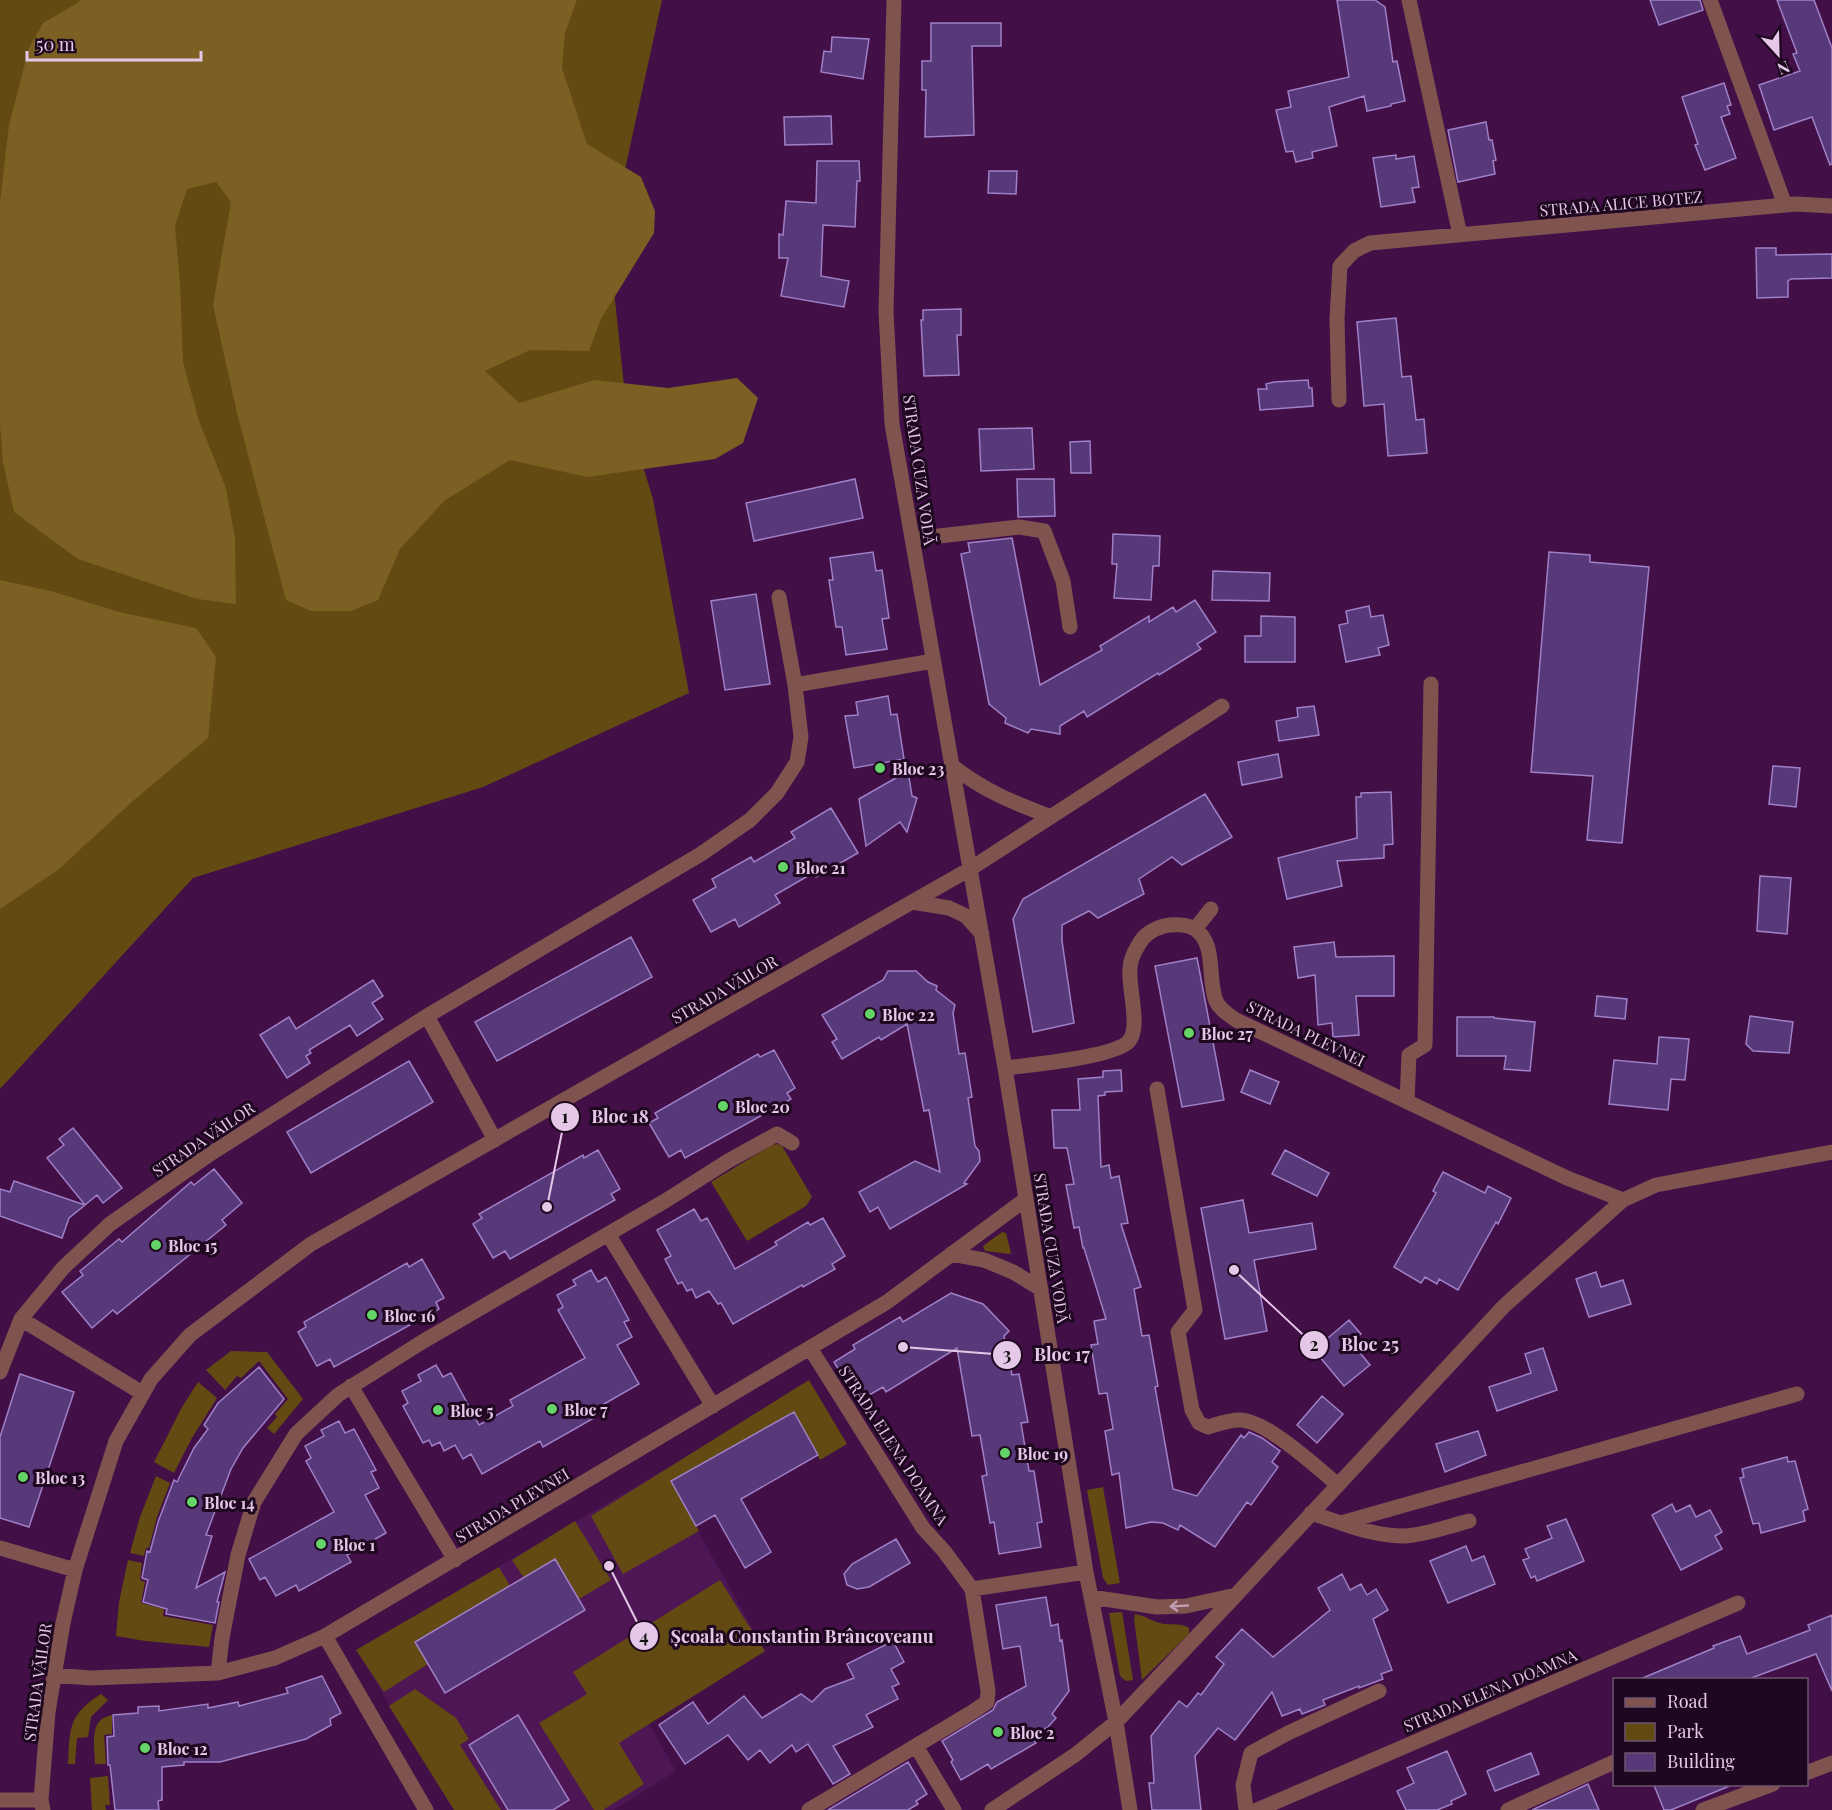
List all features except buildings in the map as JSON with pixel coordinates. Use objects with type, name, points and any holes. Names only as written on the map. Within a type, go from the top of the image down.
[{"type":"street","name":"STRADA CUZA VODĂ","points":[[894,0],[886,312],[892,424],[1005,1068],[1086,1572],[1116,1722],[1130,1810]]},
{"type":"street","points":[[1409,0],[1460,235]]},
{"type":"street","points":[[1710,0],[1785,205]]},
{"type":"street","name":"STRADA ALICE BOTEZ","points":[[1339,400],[1337,319],[1340,266],[1354,251],[1370,243],[1796,204],[1832,206]]},
{"type":"street","points":[[912,539],[1019,527],[1044,531],[1063,581],[1070,627]]},
{"type":"street","name":"STRADA VĂILOR","points":[[0,1372],[21,1319],[63,1268],[111,1224],[207,1156],[428,1016],[701,854],[750,820],[777,793],[797,762],[801,737],[795,685],[778,597]]},
{"type":"street","points":[[795,685],[933,661]]},
{"type":"street","points":[[1407,1101],[1409,1055],[1425,1045],[1431,684]]},
{"type":"street","points":[[970,869],[1222,706]]},
{"type":"street","points":[[951,765],[971,781],[995,795],[1051,817]]},
{"type":"street","name":"STRADA VĂILOR","points":[[0,1800],[42,1805],[48,1712],[53,1675],[75,1570],[116,1441],[150,1379],[189,1335],[311,1244],[970,869]]},
{"type":"street","points":[[912,902],[949,908],[966,916],[982,934]]},
{"type":"street","points":[[1005,1068],[1108,1052],[1129,1042],[1134,1032],[1129,985],[1130,968],[1134,952],[1143,937],[1156,928],[1167,925],[1195,929],[1211,909]]},
{"type":"street","name":"STRADA PLEVNEI","points":[[1195,929],[1201,933],[1207,944],[1216,1002],[1224,1012],[1236,1020],[1566,1178],[1623,1200]]},
{"type":"street","points":[[428,1016],[495,1140]]},
{"type":"street","points":[[1156,1089],[1195,1310],[1178,1332],[1192,1410],[1199,1423],[1208,1427],[1240,1420],[1253,1422],[1269,1430],[1337,1484]]},
{"type":"street","points":[[218,1673],[222,1638],[238,1555],[254,1502],[296,1434],[338,1395],[422,1342],[728,1161],[777,1134],[792,1143]]},
{"type":"street","points":[[992,1810],[1075,1755],[1116,1722],[1504,1306],[1623,1200],[1656,1185],[1832,1152]]},
{"type":"street","name":"STRADA PLEVNEI","points":[[53,1675],[91,1678],[218,1673],[274,1658],[325,1636],[887,1302],[1026,1199]]},
{"type":"street","points":[[608,1234],[713,1406]]},
{"type":"street","points":[[951,1254],[984,1260],[1013,1272],[1041,1289]]},
{"type":"street","points":[[21,1319],[142,1393]]},
{"type":"street","name":"STRADA ELENA DOAMNA","points":[[809,1810],[987,1702],[988,1691],[972,1589],[944,1551],[923,1528],[810,1348]]},
{"type":"street","points":[[351,1386],[455,1560]]},
{"type":"street","points":[[1341,1523],[1797,1394]]},
{"type":"street","points":[[1311,1513],[1359,1530],[1405,1536],[1469,1521]]},
{"type":"street","points":[[0,1548],[75,1570]]},
{"type":"street","points":[[972,1589],[1086,1572]]},
{"type":"street","points":[[1091,1597],[1157,1607],[1186,1605],[1236,1595]]},
{"type":"street","name":"STRADA ELENA DOAMNA","points":[[1257,1810],[1738,1603]]},
{"type":"street","points":[[325,1636],[426,1810]]},
{"type":"street","points":[[1246,1810],[1243,1785],[1251,1753],[1288,1733],[1379,1691]]},
{"type":"street","points":[[916,1746],[954,1810]]},
{"type":"street","points":[[1508,1810],[1613,1762]]},
{"type":"street","points":[[1808,1772],[1832,1763]]},
{"type":"street","points":[[1702,1810],[1770,1786]]},
{"type":"shaded area","points":[[80,0],[577,0],[565,33],[562,68],[587,144],[641,177],[655,211],[654,233],[601,319],[589,351],[530,350],[485,371],[519,403],[594,380],[668,388],[737,378],[758,398],[743,443],[715,459],[587,477],[510,460],[444,501],[400,549],[378,600],[351,611],[311,611],[286,600],[237,413],[213,305],[231,202],[216,182],[187,189],[175,226],[183,362],[199,421],[226,488],[235,538],[236,604],[197,599],[78,559],[14,512],[3,462],[0,425],[0,202],[9,125],[29,48],[43,23]]},
{"type":"shaded area","points":[[0,580],[51,591],[119,612],[196,628],[216,657],[208,738],[133,801],[59,869],[0,909]]},
{"type":"shaded area","points":[[664,1470],[765,1651],[649,1724],[676,1771],[614,1810],[454,1810],[356,1650]]},
{"type":"green space","points":[[0,0],[662,0],[609,243],[627,414],[653,499],[689,693],[483,787],[193,878],[0,1089]]},
{"type":"green space","points":[[772,1145],[782,1146],[812,1197],[806,1206],[747,1241],[711,1182]]},
{"type":"green space","points":[[1002,1232],[1006,1233],[1011,1253],[985,1251],[983,1246]]},
{"type":"green space","points":[[231,1351],[267,1352],[303,1399],[274,1434],[267,1428],[288,1399],[259,1361],[241,1378],[237,1376],[225,1390],[206,1370]]},
{"type":"green space","points":[[809,1380],[847,1444],[820,1460],[794,1412],[671,1481],[699,1531],[623,1574],[591,1516]]},
{"type":"green space","points":[[198,1382],[217,1398],[174,1473],[154,1462],[182,1407]]},
{"type":"green space","points":[[156,1476],[170,1483],[157,1517],[149,1548],[146,1548],[144,1556],[130,1553],[140,1517]]},
{"type":"green space","points":[[1103,1487],[1120,1583],[1108,1585],[1103,1578],[1087,1490]]},
{"type":"green space","points":[[575,1521],[611,1580],[579,1599],[555,1559],[524,1578],[512,1560]]},
{"type":"green space","points":[[128,1560],[142,1563],[140,1580],[145,1582],[141,1603],[164,1609],[163,1616],[213,1625],[209,1647],[116,1636],[119,1602]]},
{"type":"green space","points":[[499,1567],[510,1586],[415,1642],[428,1664],[384,1692],[356,1650]]},
{"type":"green space","points":[[720,1580],[765,1651],[619,1743],[644,1784],[603,1810],[594,1810],[539,1723],[587,1694],[573,1672]]},
{"type":"green space","points":[[1122,1612],[1133,1680],[1126,1681],[1120,1676],[1109,1613]]},
{"type":"green space","points":[[1135,1614],[1160,1623],[1189,1628],[1189,1634],[1142,1680],[1134,1619]]},
{"type":"green space","points":[[415,1689],[456,1718],[469,1739],[460,1745],[501,1810],[454,1810],[389,1706]]},
{"type":"green space","points":[[101,1694],[108,1700],[91,1717],[88,1737],[77,1738],[75,1764],[68,1764],[73,1723],[82,1709]]},
{"type":"green space","points":[[112,1715],[112,1734],[104,1735],[106,1764],[95,1764],[96,1728],[102,1719]]},
{"type":"green space","points":[[108,1776],[110,1805],[105,1805],[106,1810],[92,1810],[90,1778]]},
{"type":"place","name":"Bloc 23","points":[[880,768]]},
{"type":"place","name":"Bloc 21","points":[[783,867]]},
{"type":"place","name":"Bloc 22","points":[[870,1014]]},
{"type":"place","name":"Bloc 27","points":[[1189,1033]]},
{"type":"place","name":"Bloc 20","points":[[723,1106]]},
{"type":"place","name":"Bloc 18","points":[[547,1207]]},
{"type":"place","name":"Bloc 15","points":[[156,1245]]},
{"type":"place","name":"Bloc 25","points":[[1234,1270]]},
{"type":"place","name":"Bloc 16","points":[[372,1315]]},
{"type":"place","name":"Bloc 17","points":[[903,1347]]},
{"type":"place","name":"Bloc 7","points":[[552,1409]]},
{"type":"place","name":"Bloc 5","points":[[438,1410]]},
{"type":"place","name":"Bloc 19","points":[[1005,1453]]},
{"type":"place","name":"Bloc 13","points":[[23,1477]]},
{"type":"place","name":"Bloc 14","points":[[192,1502]]},
{"type":"place","name":"Bloc 1","points":[[321,1544]]},
{"type":"place","name":"Școala Constantin Brâncoveanu","points":[[609,1566]]},
{"type":"place","name":"Bloc 2","points":[[998,1732]]},
{"type":"place","name":"Bloc 12","points":[[145,1748]]}]
